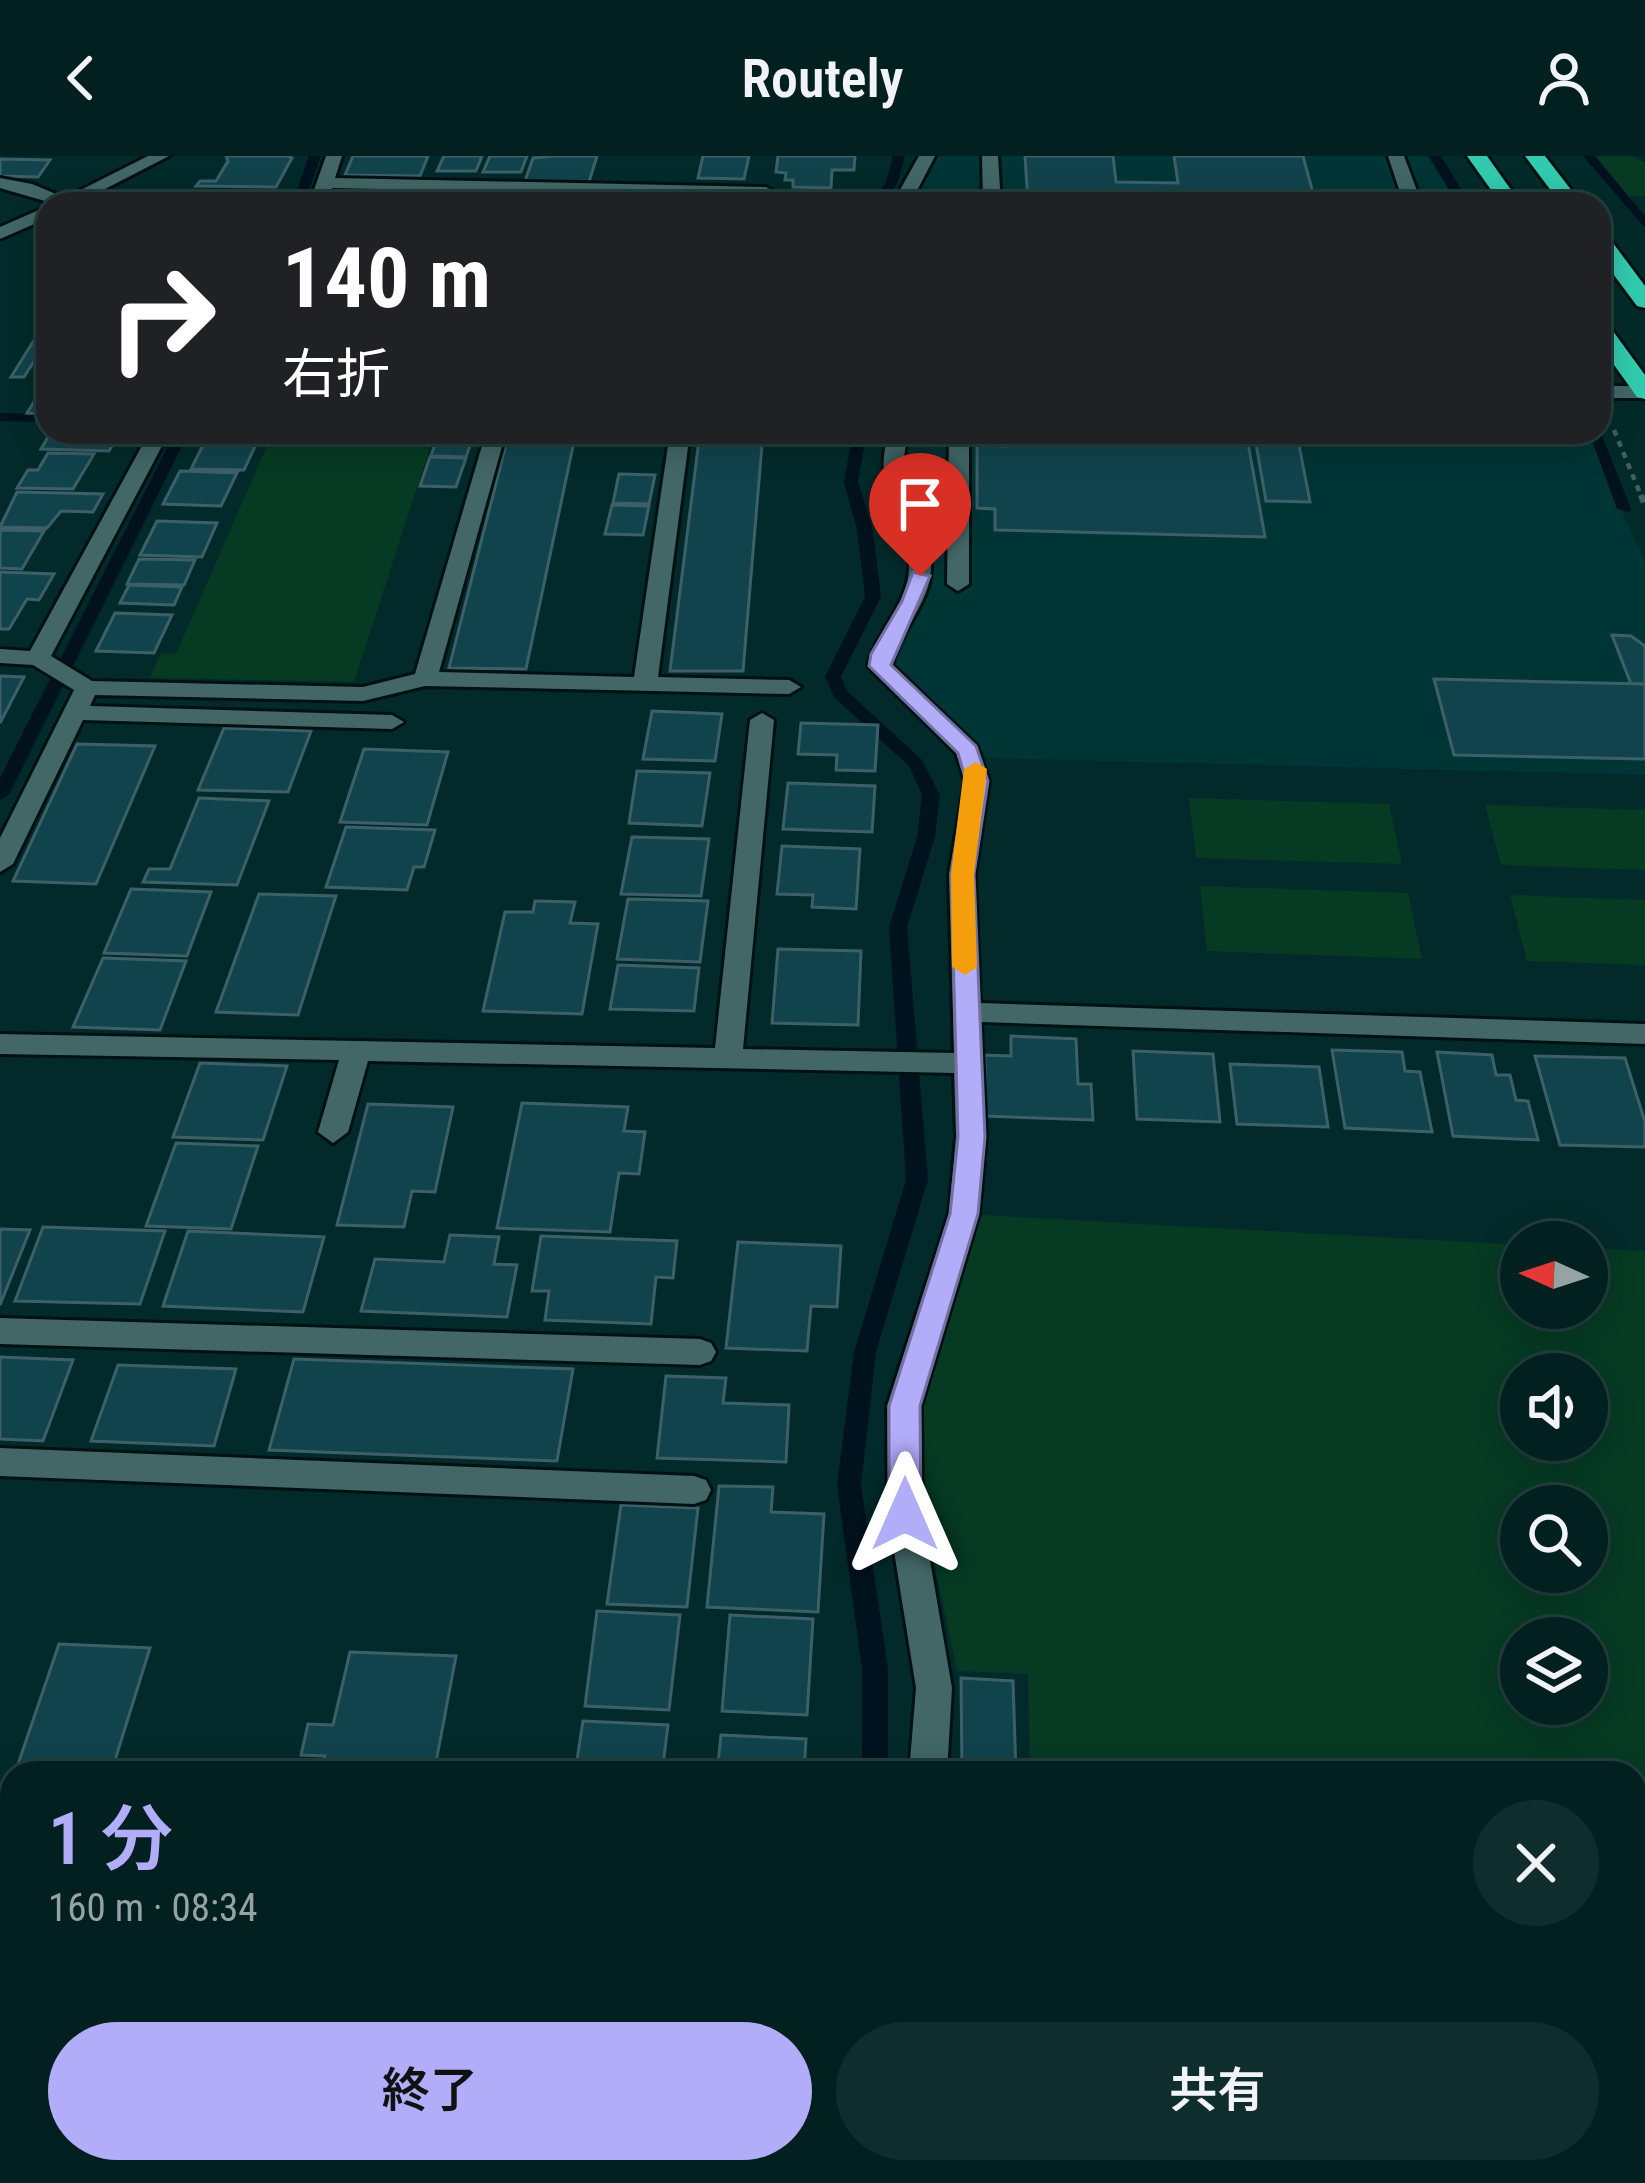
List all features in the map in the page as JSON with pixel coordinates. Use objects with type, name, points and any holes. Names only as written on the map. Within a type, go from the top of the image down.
[{"type":"highway","points":[[1477,156],[1502,192]]},
{"type":"highway","points":[[1535,156],[1563,192]]},
{"type":"highway","points":[[1611,256],[1645,301]]},
{"type":"highway","points":[[1611,345],[1645,392]]},
{"type":"street","points":[[87,192],[161,156]]},
{"type":"street","points":[[324,192],[334,156]]},
{"type":"street","points":[[908,192],[927,156]]},
{"type":"street","points":[[990,156],[992,192]]},
{"type":"street","points":[[1396,156],[1409,192]]},
{"type":"street","points":[[0,183],[26,184],[36,192]]},
{"type":"street","points":[[328,183],[766,192]]},
{"type":"street","points":[[0,234],[36,217]]},
{"type":"street","points":[[1611,392],[1645,392]]},
{"type":"street","points":[[43,660],[153,444]]},
{"type":"street","points":[[425,679],[493,444]]},
{"type":"street","points":[[645,684],[678,444]]},
{"type":"street","points":[[894,444],[890,478],[919,550],[920,576],[912,601],[881,654],[880,666],[968,751],[975,766],[962,874],[966,1012],[962,1063],[971,1137],[964,1214],[904,1406],[905,1514],[934,1688],[929,1761]]},
{"type":"street","points":[[958,444],[958,584]]},
{"type":"street","points":[[0,656],[43,660],[81,685],[363,694],[425,679],[789,687]]},
{"type":"street","points":[[0,864],[76,713],[81,685]]},
{"type":"street","points":[[76,713],[392,722]]},
{"type":"street","points":[[728,1060],[762,720]]},
{"type":"street","points":[[966,1012],[1645,1034]]},
{"type":"street","points":[[0,1044],[962,1063]]},
{"type":"street","points":[[333,1132],[356,1052]]},
{"type":"street","points":[[0,1330],[700,1352]]},
{"type":"street","points":[[0,1462],[694,1490]]},
{"type":"path","points":[[1620,442],[1645,506]]},
{"type":"shaded area","points":[[937,156],[1427,156],[1450,192],[915,192]]},
{"type":"shaded area","points":[[906,444],[1592,444],[1645,563],[1645,775],[987,758],[895,666],[933,577],[931,553],[901,471]]},
{"type":"green space","points":[[1595,156],[1632,156],[1645,163],[1645,196],[1627,196]]},
{"type":"green space","points":[[268,444],[431,444],[354,682],[150,678],[160,654],[176,654]]},
{"type":"green space","points":[[1189,798],[1389,804],[1402,864],[1196,858]]},
{"type":"green space","points":[[1485,805],[1645,810],[1645,870],[1501,865]]},
{"type":"green space","points":[[1200,886],[1408,893],[1422,959],[1207,951]]},
{"type":"green space","points":[[1510,895],[1645,900],[1645,965],[1527,961]]},
{"type":"green space","points":[[981,1215],[1500,1244],[1500,1329],[1608,1329],[1608,1249],[1645,1251],[1645,1761],[1030,1761],[1028,1674],[957,1671],[924,1514],[920,1407]]},
{"type":"building","points":[[226,156],[292,158],[276,187],[196,186],[200,181],[216,181],[228,161]]},
{"type":"building","points":[[353,156],[428,156],[420,176],[345,175]]},
{"type":"building","points":[[444,156],[482,156],[476,171],[437,171]]},
{"type":"building","points":[[490,156],[527,156],[521,172],[483,172]]},
{"type":"building","points":[[597,156],[589,182],[525,181],[533,158]]},
{"type":"building","points":[[703,156],[749,156],[744,179],[698,178]]},
{"type":"building","points":[[778,156],[855,156],[854,170],[832,170],[831,188],[793,187],[793,180],[785,180],[786,173],[776,172]]},
{"type":"building","points":[[1025,156],[1113,156],[1116,182],[1178,183],[1174,156],[1303,156],[1313,192],[1027,192]]},
{"type":"building","points":[[0,159],[50,160],[38,177],[0,176]]},
{"type":"building","points":[[36,337],[36,358],[24,377],[11,377]]},
{"type":"building","points":[[44,444],[113,444],[109,451],[41,449]]},
{"type":"building","points":[[204,444],[256,444],[244,470],[191,469]]},
{"type":"building","points":[[435,444],[471,444],[466,457],[431,456]]},
{"type":"building","points":[[506,444],[573,444],[526,669],[449,668]]},
{"type":"building","points":[[698,444],[762,444],[743,671],[670,671]]},
{"type":"building","points":[[1248,444],[1265,537],[995,530],[995,509],[977,508],[977,445]]},
{"type":"building","points":[[1256,444],[1299,445],[1310,502],[1266,501]]},
{"type":"building","points":[[48,453],[94,454],[73,489],[17,488],[28,470],[38,470]]},
{"type":"building","points":[[430,457],[466,458],[456,487],[420,486]]},
{"type":"building","points":[[180,471],[237,473],[221,506],[163,504]]},
{"type":"building","points":[[619,474],[655,475],[649,504],[613,503]]},
{"type":"building","points":[[17,492],[103,494],[93,512],[61,511],[47,528],[0,527]]},
{"type":"building","points":[[612,505],[649,506],[643,535],[605,534]]},
{"type":"building","points":[[157,521],[217,523],[202,557],[140,555]]},
{"type":"building","points":[[0,530],[44,531],[22,569],[0,568]]},
{"type":"building","points":[[139,559],[195,560],[184,585],[127,584]]},
{"type":"building","points":[[0,572],[54,574],[39,600],[27,599],[9,629],[0,629]]},
{"type":"building","points":[[129,585],[182,587],[174,605],[120,603]]},
{"type":"building","points":[[115,613],[172,615],[154,653],[96,651]]},
{"type":"building","points":[[1612,635],[1631,636],[1645,646],[1645,684],[1631,684]]},
{"type":"building","points":[[0,676],[24,677],[0,723]]},
{"type":"building","points":[[1434,679],[1645,684],[1645,759],[1454,755]]},
{"type":"building","points":[[652,711],[722,714],[715,761],[643,759]]},
{"type":"building","points":[[801,723],[878,725],[875,771],[836,770],[837,755],[798,754]]},
{"type":"building","points":[[224,728],[311,731],[288,792],[198,790]]},
{"type":"building","points":[[77,744],[155,746],[96,884],[13,881]]},
{"type":"building","points":[[364,749],[448,752],[427,825],[340,822]]},
{"type":"building","points":[[637,771],[710,773],[702,826],[629,823]]},
{"type":"building","points":[[788,783],[875,786],[872,832],[783,829]]},
{"type":"building","points":[[199,798],[269,801],[237,885],[143,882],[149,869],[170,869]]},
{"type":"building","points":[[346,827],[435,830],[424,867],[414,867],[407,890],[326,887]]},
{"type":"building","points":[[632,837],[709,839],[701,896],[621,894]]},
{"type":"building","points":[[782,846],[860,849],[856,909],[812,907],[813,895],[777,894]]},
{"type":"building","points":[[131,889],[211,892],[187,956],[104,953]]},
{"type":"building","points":[[259,894],[336,896],[298,1015],[216,1012]]},
{"type":"building","points":[[628,899],[708,901],[700,962],[617,959]]},
{"type":"building","points":[[535,901],[575,902],[570,923],[598,924],[582,1014],[483,1011],[505,912],[533,912]]},
{"type":"building","points":[[778,949],[861,951],[858,1025],[772,1023]]},
{"type":"building","points":[[103,958],[186,961],[160,1030],[73,1027]]},
{"type":"building","points":[[618,965],[699,968],[694,1011],[610,1009]]},
{"type":"building","points":[[1011,1036],[1076,1039],[1078,1084],[1091,1084],[1093,1120],[985,1116],[985,1055],[1011,1056]]},
{"type":"building","points":[[1332,1050],[1402,1052],[1405,1071],[1420,1072],[1432,1132],[1345,1128]]},
{"type":"building","points":[[1133,1051],[1213,1054],[1220,1122],[1137,1119]]},
{"type":"building","points":[[1437,1052],[1492,1055],[1496,1075],[1510,1075],[1516,1100],[1528,1101],[1538,1140],[1453,1136]]},
{"type":"building","points":[[1535,1056],[1625,1058],[1645,1122],[1645,1147],[1560,1145]]},
{"type":"building","points":[[200,1063],[287,1066],[263,1140],[173,1137]]},
{"type":"building","points":[[1230,1064],[1319,1067],[1328,1127],[1237,1124]]},
{"type":"building","points":[[522,1103],[628,1107],[624,1131],[645,1132],[639,1174],[619,1173],[610,1232],[497,1228]]},
{"type":"building","points":[[368,1104],[453,1107],[435,1192],[412,1191],[404,1227],[337,1225]]},
{"type":"building","points":[[176,1143],[258,1146],[231,1229],[146,1226]]},
{"type":"building","points":[[43,1227],[165,1231],[140,1304],[15,1301]]},
{"type":"building","points":[[0,1229],[30,1230],[0,1305]]},
{"type":"building","points":[[188,1231],[324,1237],[303,1312],[163,1306]]},
{"type":"building","points":[[450,1235],[499,1237],[494,1264],[517,1265],[507,1317],[361,1311],[375,1259],[444,1262]]},
{"type":"building","points":[[541,1236],[677,1241],[673,1278],[656,1277],[651,1324],[545,1320],[549,1291],[532,1291]]},
{"type":"building","points":[[738,1242],[841,1246],[837,1307],[811,1306],[807,1351],[726,1348]]},
{"type":"building","points":[[0,1357],[73,1360],[43,1441],[0,1439]]},
{"type":"building","points":[[294,1359],[573,1369],[557,1461],[269,1450]]},
{"type":"building","points":[[118,1365],[236,1369],[214,1446],[91,1441]]},
{"type":"building","points":[[666,1376],[726,1378],[723,1403],[789,1405],[786,1462],[657,1458]]},
{"type":"building","points":[[719,1486],[773,1487],[771,1512],[824,1514],[818,1612],[707,1607]]},
{"type":"building","points":[[621,1505],[698,1508],[687,1607],[607,1604]]},
{"type":"building","points":[[597,1611],[680,1615],[669,1710],[585,1706]]},
{"type":"building","points":[[730,1615],[813,1619],[807,1715],[722,1711]]},
{"type":"building","points":[[59,1644],[150,1648],[115,1761],[19,1761]]},
{"type":"building","points":[[350,1652],[456,1656],[436,1761],[324,1761],[325,1756],[301,1755],[308,1724],[333,1725]]},
{"type":"building","points":[[961,1678],[1013,1681],[1016,1761],[962,1761]]},
{"type":"building","points":[[583,1721],[668,1725],[664,1761],[577,1761]]},
{"type":"building","points":[[721,1735],[806,1739],[805,1761],[718,1761]]},
{"type":"waterway","points":[[302,192],[315,156]]},
{"type":"waterway","points":[[885,192],[899,156]]},
{"type":"waterway","points":[[1435,156],[1457,192]]},
{"type":"waterway","points":[[1589,156],[1645,224]]},
{"type":"waterway","points":[[0,417],[36,418]]},
{"type":"waterway","points":[[0,795],[176,444]]},
{"type":"waterway","points":[[860,444],[851,482],[865,530],[873,597],[833,677],[840,693],[916,764],[931,795],[926,837],[898,927],[917,1180],[865,1352],[849,1485],[875,1669],[875,1761]]},
{"type":"waterway","points":[[1600,444],[1624,509]]},
{"type":"slow traffic","points":[[965,967],[962,874],[976,769]]},
{"type":"route","points":[[905,1514],[904,1406],[964,1214],[971,1137],[962,874],[977,781],[968,751],[884,675],[880,666],[881,654],[912,601],[920,576]]}]
